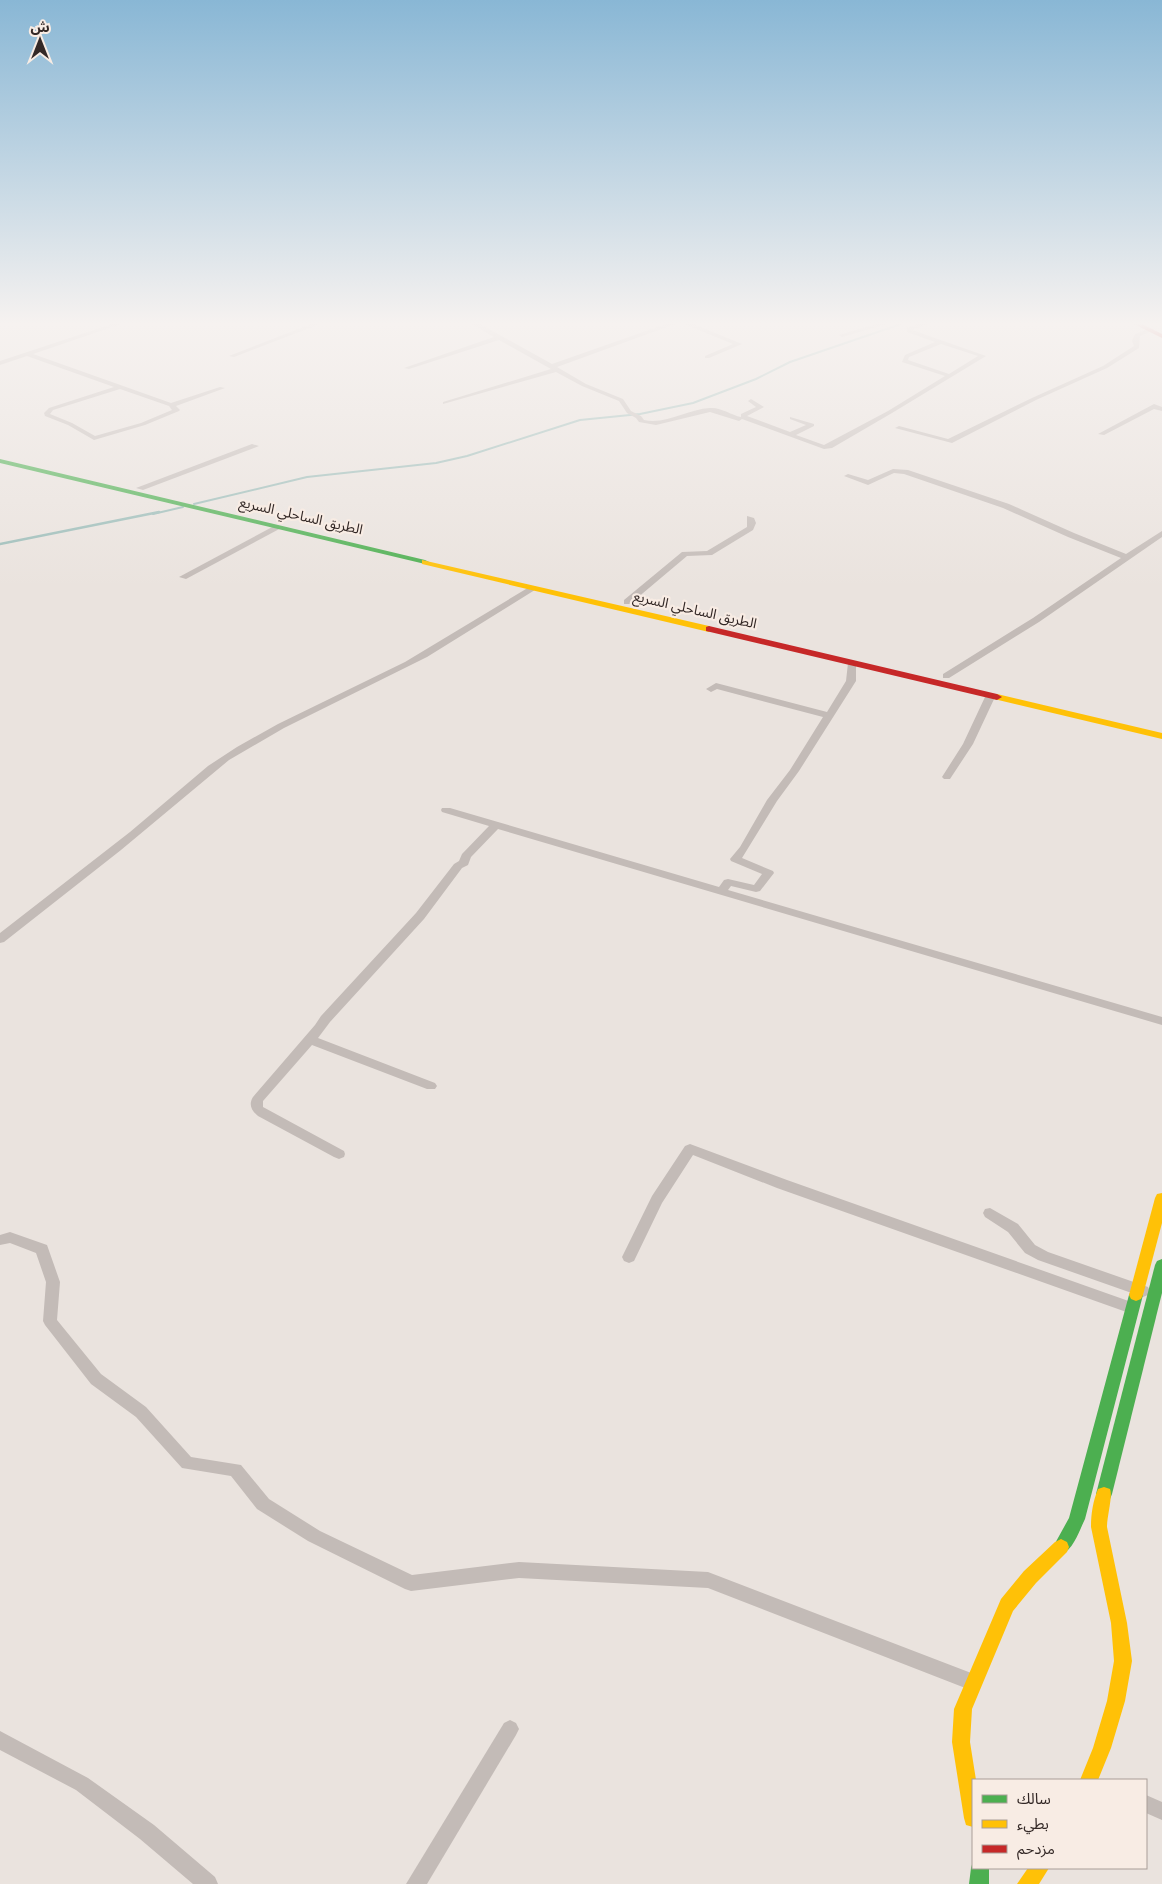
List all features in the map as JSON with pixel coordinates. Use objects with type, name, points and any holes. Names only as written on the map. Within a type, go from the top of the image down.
[{"type":"main road","points":[[0,455],[140,488],[224,511]]},
{"type":"main road","points":[[0,461],[185,501]]},
{"type":"main road","name":"الطريق الساحلي السريع","points":[[224,511],[279,527],[990,697],[1162,736]]},
{"type":"main road","name":"الطريق الساحلي السريع","points":[[224,511],[626,602],[1162,727]]},
{"type":"main road","points":[[972,1812],[961,1742],[963,1708],[1007,1605],[1030,1577],[1068,1538],[1077,1518],[1162,1198]]},
{"type":"main road","points":[[1090,1779],[1116,1701],[1123,1661],[1119,1623],[1099,1520],[1162,1265]]},
{"type":"main road","points":[[1106,1411],[1123,1417]]},
{"type":"main road","points":[[979,1884],[980,1869]]},
{"type":"main road","points":[[1027,1884],[1039,1869]]},
{"type":"street","points":[[48,412],[47,416],[70,424],[90,437],[98,438],[175,412]]},
{"type":"street","points":[[630,412],[639,417],[644,423],[705,412]]},
{"type":"street","points":[[719,412],[739,419]]},
{"type":"street","points":[[750,412],[743,415],[744,417],[824,447],[890,412]]},
{"type":"street","points":[[899,428],[949,441],[1008,412]]},
{"type":"street","points":[[1102,434],[1143,412]]},
{"type":"street","points":[[790,435],[812,425],[792,418]]},
{"type":"street","points":[[140,488],[255,446]]},
{"type":"street","points":[[848,476],[868,483],[893,471],[905,472],[1006,506],[1071,536],[1127,557]]},
{"type":"street","points":[[626,602],[685,554],[709,553],[750,528],[752,523],[750,518]]},
{"type":"street","points":[[183,576],[279,527]]},
{"type":"street","points":[[946,676],[1036,620],[1162,533]]},
{"type":"street","points":[[0,939],[132,836],[210,770],[240,749],[409,664],[438,648],[505,603],[534,588]]},
{"type":"street","points":[[721,892],[728,882],[756,889],[769,873],[735,859],[744,848],[772,800],[794,771],[851,681],[852,663]]},
{"type":"street","points":[[711,689],[716,686],[830,716]]},
{"type":"street","points":[[947,777],[968,744],[990,697]]},
{"type":"street","points":[[446,810],[1162,1021]]},
{"type":"street","points":[[339,1154],[274,1120],[257,1108],[257,1100],[310,1039],[325,1018],[420,916],[458,866],[464,863],[466,856],[496,825]]},
{"type":"street","points":[[310,1039],[432,1086]]},
{"type":"street","points":[[629,1257],[657,1200],[690,1149],[782,1184],[1132,1308]]},
{"type":"street","points":[[990,1213],[1013,1228],[1030,1249],[1043,1256],[1154,1294]]},
{"type":"street","points":[[0,1240],[10,1237],[42,1249],[53,1282],[50,1321],[96,1379],[142,1412],[187,1463],[235,1470],[263,1504],[314,1536],[411,1583],[519,1570],[708,1580],[973,1682]]},
{"type":"street","points":[[416,1884],[510,1729]]},
{"type":"street","points":[[0,1740],[82,1784],[147,1832],[208,1884]]},
{"type":"street","points":[[1147,1804],[1162,1811]]},
{"type":"waterway","points":[[194,504],[307,477],[436,463],[467,456],[580,420],[650,412]]},
{"type":"waterway","points":[[153,514],[183,507]]},
{"type":"waterway","points":[[0,544],[159,512]]},
{"type":"traffic: fast","points":[[0,461],[425,562]]},
{"type":"traffic: fast","points":[[1104,1494],[1162,1265]]},
{"type":"traffic: fast","points":[[1061,1547],[1068,1538],[1077,1519],[1136,1295]]},
{"type":"traffic: fast","points":[[979,1884],[980,1869]]},
{"type":"traffic: slow","points":[[425,562],[709,629]]},
{"type":"traffic: slow","points":[[997,697],[1162,736]]},
{"type":"traffic: slow","points":[[1136,1295],[1162,1198]]},
{"type":"traffic: slow","points":[[1089,1779],[1102,1748],[1116,1701],[1123,1661],[1119,1623],[1099,1527],[1099,1514],[1104,1494]]},
{"type":"traffic: slow","points":[[972,1812],[961,1742],[963,1709],[1007,1605],[1030,1577],[1061,1547]]},
{"type":"traffic: slow","points":[[1027,1884],[1039,1869]]},
{"type":"traffic: jam","points":[[709,629],[997,697]]}]
